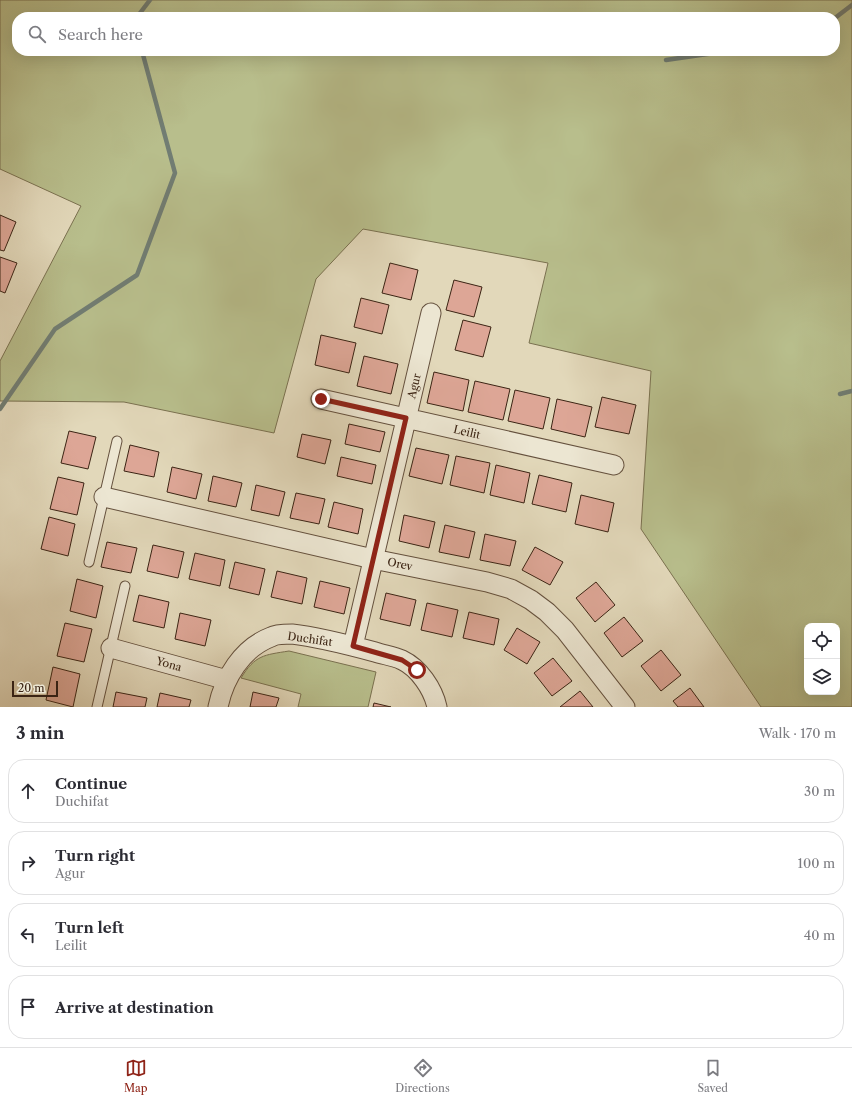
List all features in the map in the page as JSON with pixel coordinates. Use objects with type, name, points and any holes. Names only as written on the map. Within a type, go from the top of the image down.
[{"type":"street","name":"Agur","points":[[353,646],[431,313]]},
{"type":"street","name":"Leilit","points":[[321,399],[614,465]]},
{"type":"street","name":"Orev","points":[[104,497],[373,559],[487,582],[511,589],[531,600],[547,612],[565,630],[625,707]]},
{"type":"street","name":"Duchifat","points":[[218,707],[227,680],[238,663],[251,648],[271,636],[291,634],[353,646],[402,660],[417,670],[427,683],[436,700],[437,707]]},
{"type":"street","name":"Yona","points":[[111,648],[227,680]]},
{"type":"lane","points":[[89,562],[117,441]]},
{"type":"lane","points":[[97,707],[125,586]]},
{"type":"green space","points":[[0,0],[852,0],[852,707],[761,707],[641,529],[651,371],[529,343],[548,263],[363,229],[316,279],[274,433],[124,402],[0,401],[0,361],[81,206],[0,169]]},
{"type":"green space","points":[[289,651],[376,672],[368,707],[298,707],[301,694],[241,678],[246,670],[261,657]]},
{"type":"building","points":[[0,215],[16,222],[4,251],[0,250]]},
{"type":"building","points":[[0,257],[17,263],[5,293],[0,291]]},
{"type":"building","points":[[390,263],[418,270],[411,300],[382,293]]},
{"type":"building","points":[[454,280],[482,287],[474,317],[446,310]]},
{"type":"building","points":[[361,298],[389,305],[382,334],[354,327]]},
{"type":"building","points":[[463,320],[491,327],[483,357],[455,350]]},
{"type":"building","points":[[321,335],[356,343],[349,373],[315,365]]},
{"type":"building","points":[[364,356],[398,364],[391,394],[357,386]]},
{"type":"building","points":[[434,372],[469,380],[463,411],[427,403]]},
{"type":"building","points":[[475,381],[510,389],[503,420],[468,412]]},
{"type":"building","points":[[515,390],[550,398],[543,429],[508,421]]},
{"type":"building","points":[[602,397],[636,405],[629,434],[595,427]]},
{"type":"building","points":[[557,399],[592,407],[585,437],[551,429]]},
{"type":"building","points":[[349,424],[385,432],[380,452],[345,444]]},
{"type":"building","points":[[69,431],[96,437],[88,469],[61,463]]},
{"type":"building","points":[[302,434],[331,440],[325,464],[297,457]]},
{"type":"building","points":[[130,445],[159,452],[154,477],[124,471]]},
{"type":"building","points":[[416,448],[449,455],[442,484],[409,476]]},
{"type":"building","points":[[456,456],[490,463],[484,493],[450,485]]},
{"type":"building","points":[[341,457],[376,465],[372,484],[337,476]]},
{"type":"building","points":[[496,465],[530,473],[524,503],[490,495]]},
{"type":"building","points":[[172,467],[202,474],[196,499],[167,492]]},
{"type":"building","points":[[539,475],[572,483],[566,512],[532,504]]},
{"type":"building","points":[[213,476],[242,483],[236,507],[208,501]]},
{"type":"building","points":[[58,477],[84,483],[77,515],[50,509]]},
{"type":"building","points":[[256,485],[285,492],[279,516],[251,510]]},
{"type":"building","points":[[296,493],[325,499],[319,524],[290,518]]},
{"type":"building","points":[[581,495],[614,503],[608,532],[575,524]]},
{"type":"building","points":[[334,502],[363,509],[358,534],[328,527]]},
{"type":"building","points":[[404,515],[435,522],[429,548],[399,541]]},
{"type":"building","points":[[49,517],[75,524],[68,556],[41,549]]},
{"type":"building","points":[[445,525],[475,532],[469,558],[439,552]]},
{"type":"building","points":[[485,534],[516,541],[510,566],[480,560]]},
{"type":"building","points":[[107,542],[137,548],[131,573],[101,567]]},
{"type":"building","points":[[153,545],[184,552],[178,578],[147,571]]},
{"type":"building","points":[[535,547],[563,562],[550,585],[522,570]]},
{"type":"building","points":[[195,553],[225,560],[220,586],[189,579]]},
{"type":"building","points":[[235,562],[265,569],[259,595],[229,588]]},
{"type":"building","points":[[277,571],[307,578],[302,604],[271,597]]},
{"type":"building","points":[[77,579],[103,586],[96,618],[70,611]]},
{"type":"building","points":[[320,581],[350,588],[344,614],[314,607]]},
{"type":"building","points":[[596,582],[615,605],[595,622],[576,598]]},
{"type":"building","points":[[386,593],[416,600],[410,626],[380,619]]},
{"type":"building","points":[[139,595],[169,602],[164,628],[133,621]]},
{"type":"building","points":[[427,603],[458,610],[452,637],[421,630]]},
{"type":"building","points":[[469,612],[499,619],[494,645],[463,638]]},
{"type":"building","points":[[180,613],[211,620],[205,646],[175,639]]},
{"type":"building","points":[[624,617],[643,641],[622,657],[604,633]]},
{"type":"building","points":[[65,623],[92,629],[84,662],[57,656]]},
{"type":"building","points":[[517,628],[540,642],[527,664],[504,650]]},
{"type":"building","points":[[661,650],[681,675],[661,691],[641,666]]},
{"type":"building","points":[[553,658],[572,681],[552,696],[534,673]]},
{"type":"building","points":[[53,667],[80,674],[73,707],[46,700]]},
{"type":"building","points":[[690,688],[704,707],[678,707],[673,701]]},
{"type":"building","points":[[580,691],[593,707],[560,707]]},
{"type":"building","points":[[116,692],[147,698],[145,707],[113,707]]},
{"type":"building","points":[[253,692],[279,698],[276,707],[250,707]]},
{"type":"building","points":[[160,693],[191,700],[189,707],[157,707]]},
{"type":"building","points":[[374,703],[391,707],[373,707]]},
{"type":"waterway","points":[[141,12],[150,0]]},
{"type":"waterway","points":[[840,14],[852,5]]},
{"type":"waterway","points":[[0,409],[55,329],[137,275],[175,173],[143,56]]},
{"type":"waterway","points":[[666,60],[694,56]]},
{"type":"waterway","points":[[840,394],[852,391]]},
{"type":"route","points":[[321,399],[406,418],[353,646],[402,660],[417,670]]}]
